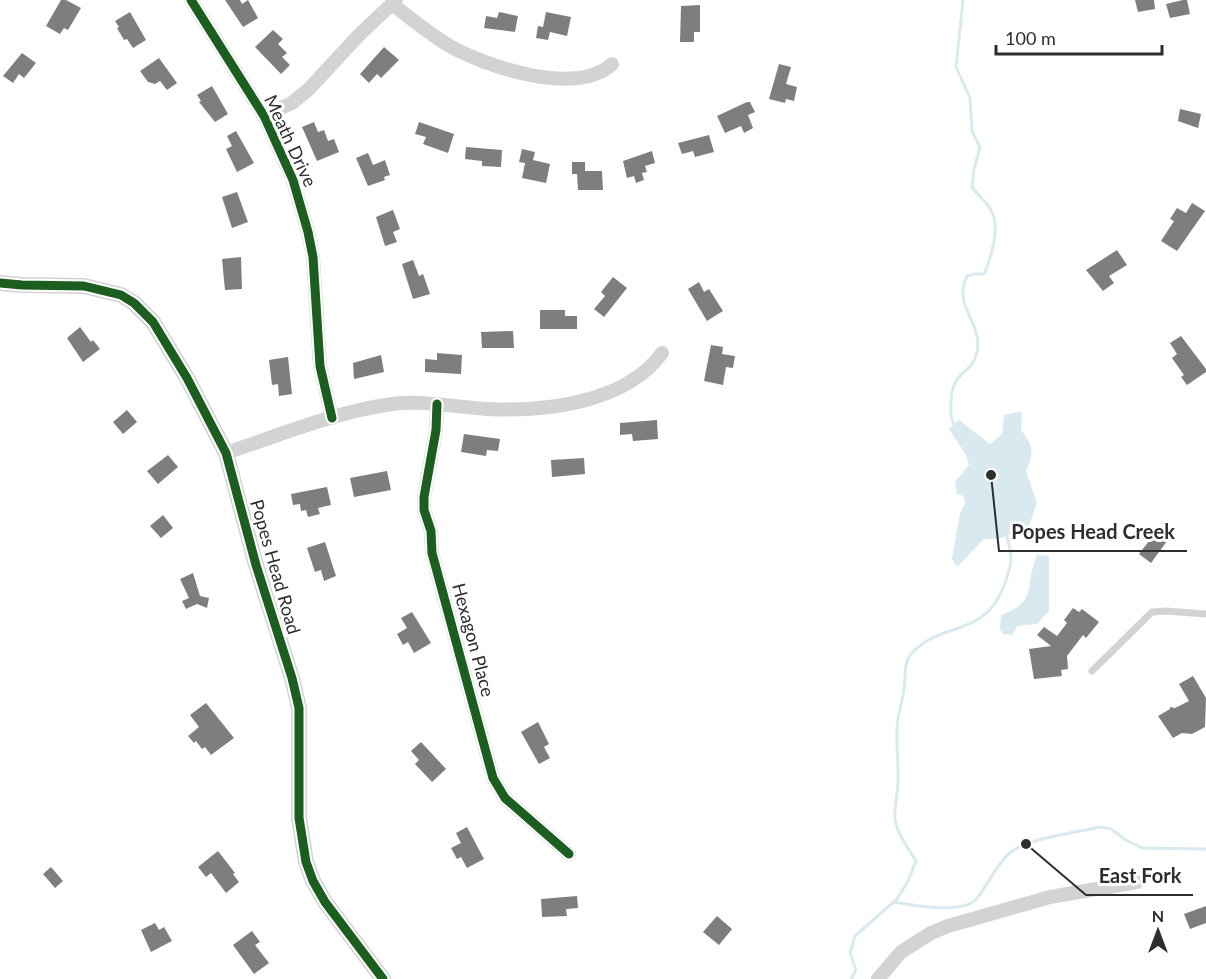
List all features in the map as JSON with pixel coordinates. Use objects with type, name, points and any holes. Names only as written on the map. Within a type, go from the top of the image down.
[{"type":"street","name":"Meath Drive","points":[[191,0],[264,116],[293,180],[308,232],[316,287],[320,366],[332,418]]},
{"type":"street","points":[[264,116],[292,103],[309,89],[358,36],[394,2],[426,31],[449,46],[506,69],[543,76],[577,78],[604,72],[612,64]]},
{"type":"street","name":"Popes Head Road","points":[[0,283],[84,286],[121,295],[134,303],[161,333],[187,378],[226,453],[256,565],[296,694],[300,730],[299,818],[306,862],[313,881],[325,902],[383,979]]},
{"type":"street","points":[[226,453],[332,418],[392,404],[437,404],[515,410],[570,404],[602,394],[633,380],[645,373],[662,353]]},
{"type":"street","name":"Hexagon Place","points":[[437,404],[436,430],[424,497],[424,510],[431,531],[432,553],[493,778],[505,798],[568,854]]},
{"type":"street","points":[[878,979],[901,952],[922,938],[948,926],[1050,897],[1137,882]]},
{"type":"lane","points":[[1092,671],[1152,612],[1206,614]]},
{"type":"shaded area","points":[[1022,411],[1021,430],[1031,449],[1026,471],[1037,503],[1030,523],[1025,530],[997,539],[984,539],[957,567],[952,559],[960,513],[965,504],[964,496],[957,494],[955,482],[969,465],[966,455],[949,429],[959,420],[990,444],[1002,434],[1004,415]]},
{"type":"shaded area","points":[[1037,555],[1049,556],[1049,611],[1037,624],[1017,626],[1012,635],[1003,634],[1000,629],[1001,615],[1013,610],[1026,598]]},
{"type":"building","points":[[61,0],[66,0],[81,8],[68,30],[64,28],[60,34],[46,26]]},
{"type":"building","points":[[225,0],[240,0],[242,4],[248,0],[258,18],[243,27]]},
{"type":"building","points":[[1135,0],[1154,0],[1155,9],[1138,12]]},
{"type":"building","points":[[1187,0],[1190,14],[1170,18],[1166,4]]},
{"type":"building","points":[[700,5],[700,32],[694,32],[694,42],[680,42],[681,6]]},
{"type":"building","points":[[130,12],[146,40],[133,48],[127,39],[124,40],[115,21]]},
{"type":"building","points":[[499,12],[518,16],[515,32],[484,28],[486,16],[497,18]]},
{"type":"building","points":[[546,12],[571,17],[567,36],[550,32],[548,40],[536,38],[538,26],[543,27]]},
{"type":"building","points":[[273,30],[283,39],[278,44],[287,53],[282,57],[290,65],[281,74],[255,47]]},
{"type":"building","points":[[384,47],[399,60],[381,78],[377,74],[369,83],[360,74]]},
{"type":"building","points":[[22,53],[36,63],[24,78],[19,74],[13,83],[3,76]]},
{"type":"building","points":[[159,58],[177,83],[167,90],[160,81],[155,84],[148,82],[140,71]]},
{"type":"building","points":[[779,64],[791,67],[786,84],[797,87],[794,101],[786,99],[785,103],[769,99]]},
{"type":"building","points":[[212,86],[228,114],[215,122],[199,102],[201,101],[197,95]]},
{"type":"building","points":[[750,102],[755,112],[748,115],[753,128],[744,133],[741,126],[725,133],[717,116]]},
{"type":"building","points":[[1180,109],[1201,114],[1198,128],[1178,121]]},
{"type":"building","points":[[314,122],[318,132],[324,130],[328,141],[334,139],[339,152],[317,161],[302,127]]},
{"type":"building","points":[[419,122],[454,134],[448,153],[423,144],[426,137],[415,134]]},
{"type":"building","points":[[236,131],[254,163],[237,172],[226,149],[232,146],[227,136]]},
{"type":"building","points":[[709,135],[714,152],[695,157],[693,151],[682,154],[678,143]]},
{"type":"building","points":[[466,147],[502,150],[501,167],[482,166],[482,161],[465,159]]},
{"type":"building","points":[[522,149],[535,152],[533,160],[550,164],[546,183],[522,178],[525,163],[519,162]]},
{"type":"building","points":[[652,151],[655,163],[645,166],[647,172],[642,173],[644,180],[636,183],[634,176],[627,178],[623,161]]},
{"type":"building","points":[[368,153],[373,165],[385,160],[390,175],[384,177],[385,180],[368,186],[356,158]]},
{"type":"building","points":[[572,162],[585,162],[585,171],[602,171],[603,190],[578,190],[577,174],[572,174]]},
{"type":"building","points":[[237,192],[248,222],[232,228],[222,197]]},
{"type":"building","points":[[1192,203],[1205,211],[1177,251],[1161,241],[1174,221],[1170,219],[1177,208],[1186,213]]},
{"type":"building","points":[[393,210],[400,229],[393,232],[397,242],[385,246],[376,217]]},
{"type":"building","points":[[1117,250],[1127,265],[1109,276],[1114,283],[1103,291],[1086,270]]},
{"type":"building","points":[[241,257],[242,289],[225,290],[222,259]]},
{"type":"building","points":[[413,260],[419,276],[423,274],[430,294],[413,299],[402,264]]},
{"type":"building","points":[[613,277],[627,288],[604,317],[594,309],[605,296],[601,292]]},
{"type":"building","points":[[699,282],[704,292],[709,289],[723,311],[707,321],[688,289]]},
{"type":"building","points":[[540,310],[565,310],[565,316],[577,316],[577,329],[540,329]]},
{"type":"building","points":[[80,327],[91,342],[93,340],[100,349],[83,362],[67,338]]},
{"type":"building","points":[[513,331],[514,348],[482,348],[481,332]]},
{"type":"building","points":[[1181,336],[1206,369],[1206,372],[1187,385],[1181,377],[1184,375],[1172,358],[1177,354],[1170,343]]},
{"type":"building","points":[[711,345],[723,347],[722,354],[735,356],[733,368],[726,367],[723,385],[704,381]]},
{"type":"building","points":[[437,353],[462,355],[461,374],[425,372],[425,359],[437,360]]},
{"type":"building","points":[[381,355],[384,372],[354,379],[353,363]]},
{"type":"building","points":[[288,357],[292,394],[279,396],[278,384],[272,385],[269,360]]},
{"type":"building","points":[[127,410],[137,422],[123,434],[113,422]]},
{"type":"building","points":[[657,420],[658,439],[633,441],[632,434],[620,435],[620,423]]},
{"type":"building","points":[[464,434],[500,439],[498,451],[487,450],[486,456],[461,452]]},
{"type":"building","points":[[168,455],[178,467],[158,484],[147,471]]},
{"type":"building","points":[[584,458],[585,474],[552,477],[551,460]]},
{"type":"building","points":[[387,471],[391,490],[354,497],[350,478]]},
{"type":"building","points":[[327,487],[331,505],[318,508],[320,514],[308,517],[306,510],[301,511],[300,504],[293,505],[291,494]]},
{"type":"building","points":[[163,515],[173,528],[161,538],[150,526]]},
{"type":"building","points":[[1159,528],[1170,537],[1151,563],[1139,554]]},
{"type":"building","points":[[325,542],[336,576],[324,581],[321,570],[315,572],[307,548]]},
{"type":"building","points":[[193,573],[200,596],[209,598],[207,608],[197,604],[186,609],[182,601],[189,598],[180,579]]},
{"type":"building","points":[[1073,608],[1079,612],[1082,609],[1099,622],[1086,638],[1083,635],[1067,656],[1068,669],[1061,670],[1062,676],[1034,679],[1029,649],[1051,646],[1037,635],[1044,627],[1057,636],[1067,623],[1064,620]]},
{"type":"building","points":[[412,612],[431,643],[414,653],[408,642],[403,645],[397,634],[407,628],[401,618]]},
{"type":"building","points":[[1193,676],[1206,698],[1205,727],[1192,734],[1182,733],[1173,738],[1158,716],[1170,707],[1175,708],[1189,701],[1179,684]]},
{"type":"building","points":[[206,703],[234,738],[211,755],[205,747],[202,749],[188,736],[199,727],[190,715]]},
{"type":"building","points":[[538,722],[549,744],[544,747],[550,758],[539,764],[521,732]]},
{"type":"building","points":[[421,742],[446,769],[432,782],[415,764],[419,760],[411,751]]},
{"type":"building","points":[[467,827],[484,859],[467,868],[461,857],[457,859],[451,848],[461,843],[456,833]]},
{"type":"building","points":[[218,851],[239,882],[226,893],[211,873],[206,877],[198,867]]},
{"type":"building","points":[[51,867],[63,881],[55,888],[43,874]]},
{"type":"building","points":[[577,896],[578,908],[566,909],[567,916],[542,917],[541,899]]},
{"type":"building","points":[[1206,906],[1206,923],[1190,929],[1184,914]]},
{"type":"building","points":[[717,916],[732,929],[719,945],[703,932]]},
{"type":"building","points":[[155,923],[159,930],[164,927],[172,941],[151,952],[141,930]]},
{"type":"building","points":[[252,931],[260,942],[255,945],[269,963],[254,974],[233,945]]},
{"type":"waterway","points":[[955,426],[951,416],[954,384],[974,360],[978,341],[965,306],[963,287],[967,276],[984,274],[995,234],[994,217],[991,210],[972,187],[980,148],[972,131],[970,98],[956,67],[963,0]]},
{"type":"waterway","points":[[851,979],[856,970],[850,953],[855,936],[897,899],[916,861],[896,826],[895,816],[898,777],[897,724],[907,661],[912,653],[924,643],[936,636],[974,622],[995,603],[1004,586],[1010,565],[1011,554],[1006,533]]},
{"type":"waterway","points":[[894,902],[938,908],[951,908],[971,903],[978,897],[1001,862],[1019,847],[1100,827],[1111,829],[1142,848],[1206,849]]},
{"type":"cycle path","points":[[191,0],[264,116],[293,180],[313,257],[320,366],[332,418]]},
{"type":"cycle path","points":[[0,283],[84,286],[121,295],[134,303],[153,322],[187,378],[226,453],[256,565],[292,678],[299,708],[299,818],[306,862],[313,881],[325,902],[383,979]]},
{"type":"cycle path","points":[[437,404],[436,430],[424,497],[424,510],[431,531],[432,553],[493,778],[505,798],[569,854]]},
{"type":"place","name":"Popes Head Creek","points":[[991,475]]},
{"type":"place","name":"East Fork","points":[[1026,844]]}]
